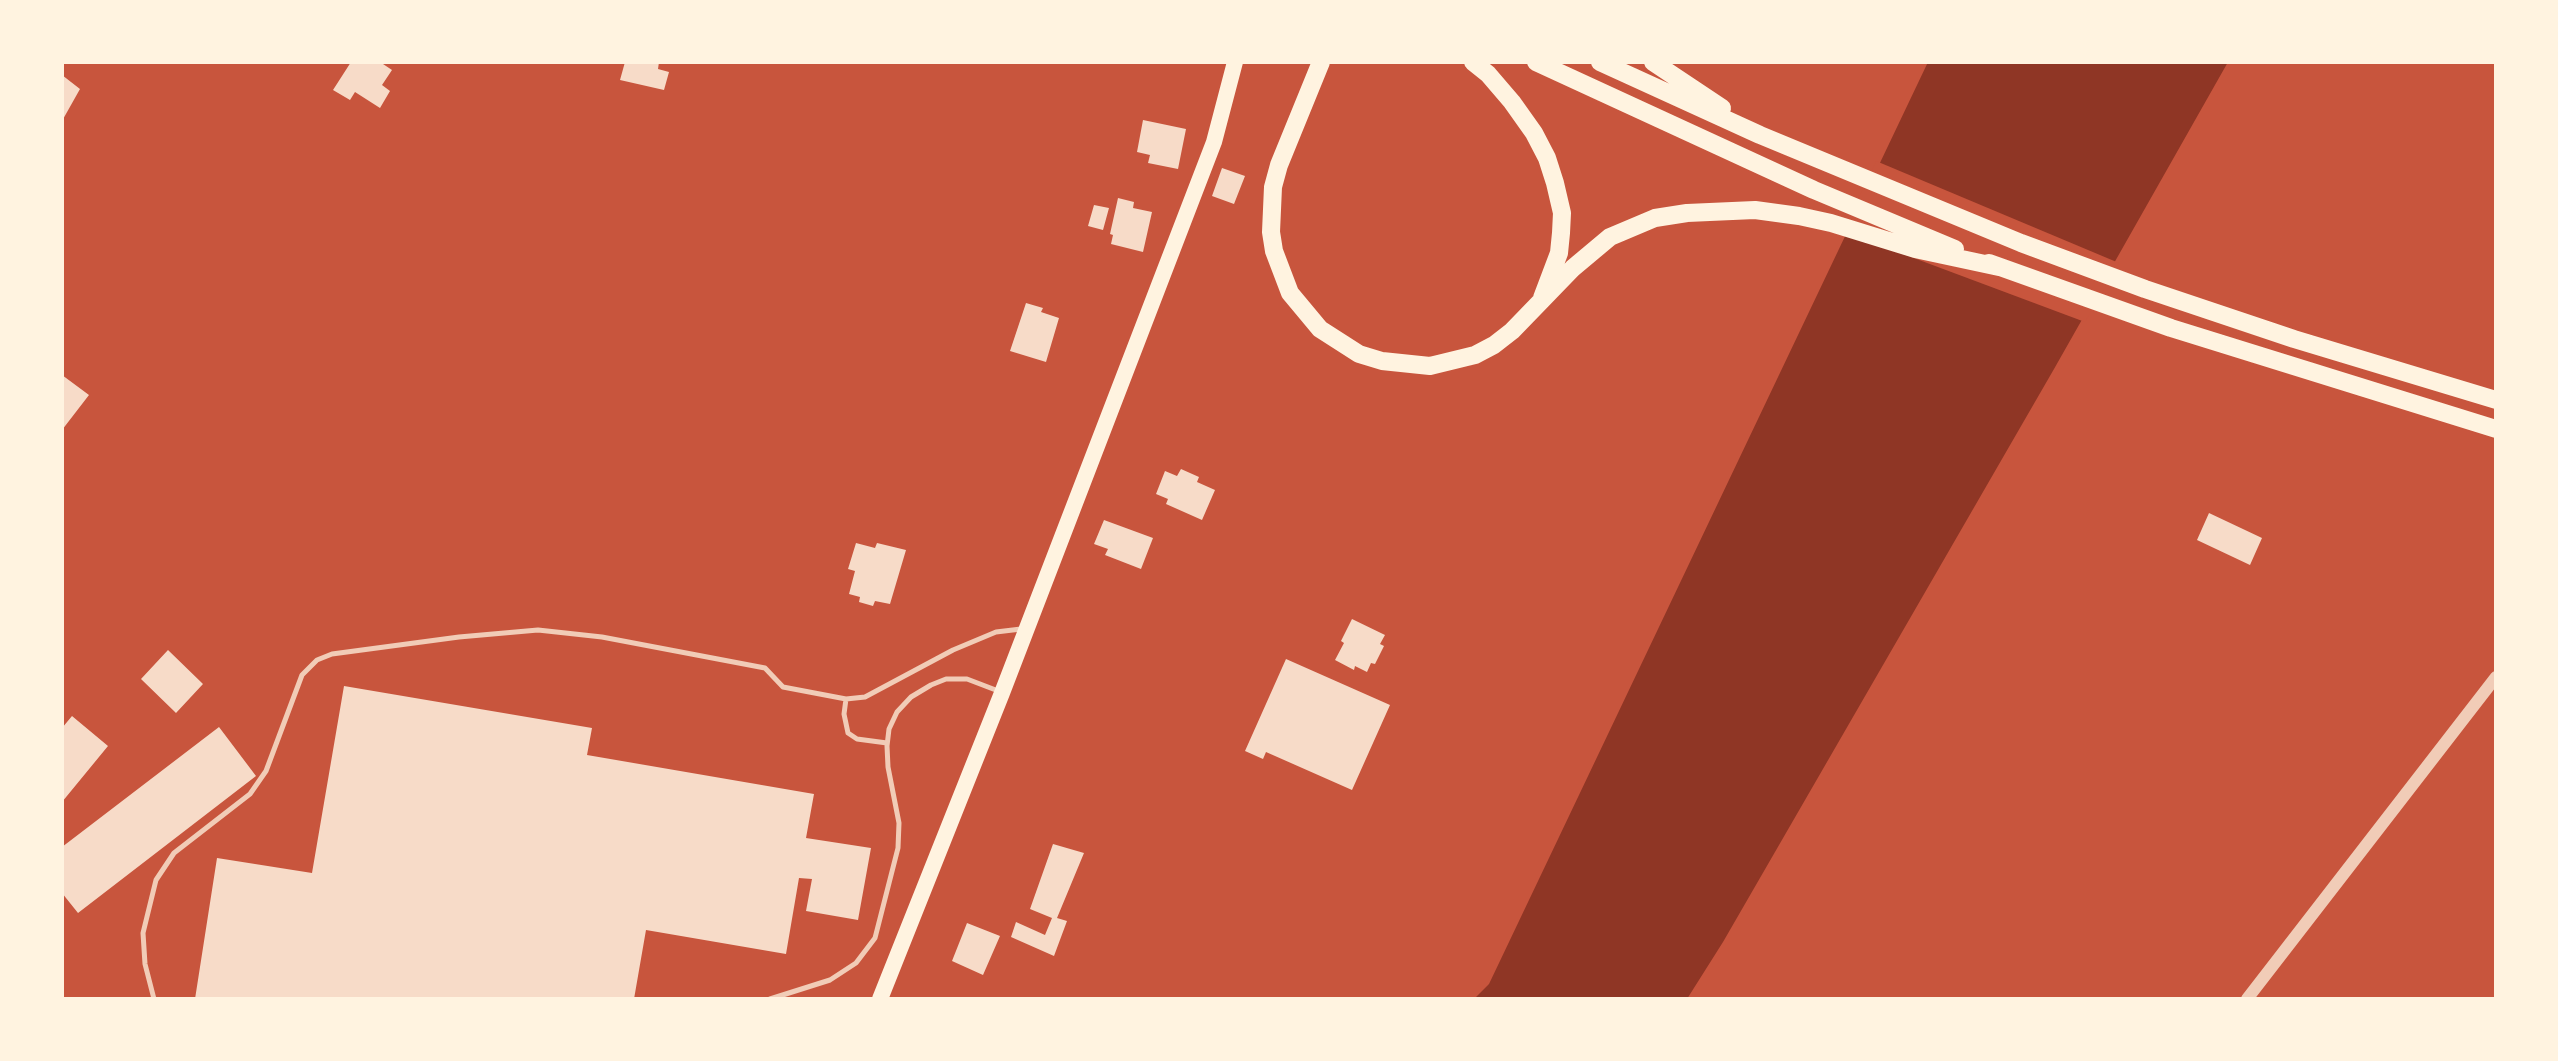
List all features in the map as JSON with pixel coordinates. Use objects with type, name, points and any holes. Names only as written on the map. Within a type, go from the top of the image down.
[{"type":"highway","points":[[1321,62],[1279,165],[1271,210],[1271,232],[1280,272],[1304,313],[1320,329],[1359,354],[1382,361],[1430,366],[1454,362],[1494,345],[1601,244],[1634,225],[1655,218],[1719,210],[1755,210],[1799,216],[1915,249],[1999,267]]},
{"type":"highway","points":[[1473,62],[1488,74],[1534,133],[1555,183],[1562,213],[1559,253],[1539,305]]},
{"type":"highway","points":[[1536,62],[1749,160],[1999,267],[2171,328],[2496,429]]},
{"type":"highway","points":[[1600,62],[1760,135],[2021,243],[2294,339],[2496,400]]},
{"type":"highway","points":[[1653,62],[1760,135]]},
{"type":"main road","points":[[880,999],[1002,693],[1214,142],[1235,62]]},
{"type":"street","points":[[2247,999],[2496,677]]},
{"type":"lane","points":[[154,999],[145,964],[143,933],[156,880],[174,853],[250,794],[266,771],[302,675],[317,660],[332,654],[538,630],[602,637],[765,668],[783,687],[846,699],[865,697],[953,650],[996,632],[1026,629]]},
{"type":"lane","points":[[770,999],[830,980],[856,963],[875,938],[898,848],[899,823],[888,767],[887,743],[897,712],[911,697],[946,679],[967,679],[1002,693]]},
{"type":"lane","points":[[846,699],[844,714],[848,733],[857,739],[887,743]]},
{"type":"shaded area","points":[[1928,62],[2228,62],[2054,369],[1723,942],[1687,999],[1474,999],[1489,984]]},
{"type":"pier","points":[[1876,161],[2119,263],[2085,322],[1879,245],[1845,227]]},
{"type":"building","points":[[351,62],[380,62],[392,70],[382,85],[390,91],[380,108],[355,92],[350,100],[333,90]]},
{"type":"building","points":[[625,62],[659,62],[658,69],[669,72],[664,90],[620,80]]},
{"type":"building","points":[[62,75],[80,89],[62,121]]},
{"type":"building","points":[[1143,120],[1186,129],[1178,169],[1148,163],[1150,155],[1137,152]]},
{"type":"building","points":[[1222,168],[1245,176],[1234,204],[1212,196]]},
{"type":"building","points":[[1118,198],[1134,202],[1133,208],[1152,212],[1143,252],[1111,244],[1113,235],[1110,234]]},
{"type":"building","points":[[1094,205],[1109,208],[1103,230],[1088,226]]},
{"type":"building","points":[[1026,303],[1043,308],[1041,312],[1059,318],[1046,362],[1010,351]]},
{"type":"building","points":[[62,375],[89,395],[62,430]]},
{"type":"building","points":[[1181,469],[1199,477],[1197,482],[1215,490],[1202,520],[1166,504],[1168,499],[1156,494],[1165,471],[1177,476]]},
{"type":"building","points":[[2209,513],[2262,538],[2250,565],[2197,540]]},
{"type":"building","points":[[1104,520],[1153,538],[1141,569],[1105,555],[1108,549],[1094,544]]},
{"type":"building","points":[[856,543],[875,548],[877,543],[906,550],[890,604],[875,601],[873,606],[859,602],[860,597],[849,594],[855,571],[848,569]]},
{"type":"building","points":[[1352,619],[1385,635],[1380,644],[1384,646],[1367,672],[1355,666],[1354,670],[1335,660]]},
{"type":"building","points":[[168,650],[203,684],[176,713],[141,679]]},
{"type":"building","points":[[1286,659],[1390,705],[1352,790],[1266,752],[1263,759],[1245,751]]},
{"type":"building","points":[[344,686],[592,728],[587,755],[814,794],[806,838],[871,848],[858,920],[806,911],[812,879],[799,878],[786,954],[646,930],[634,999],[195,999],[217,858],[312,873]]},
{"type":"building","points":[[72,716],[108,746],[62,802],[62,728]]},
{"type":"building","points":[[219,727],[256,776],[78,913],[62,893],[62,847]]},
{"type":"building","points":[[1053,844],[1084,853],[1057,918],[1067,921],[1054,956],[1011,937],[1016,922],[1045,935],[1052,918],[1030,909]]},
{"type":"building","points":[[967,923],[1000,936],[983,975],[952,961]]}]
